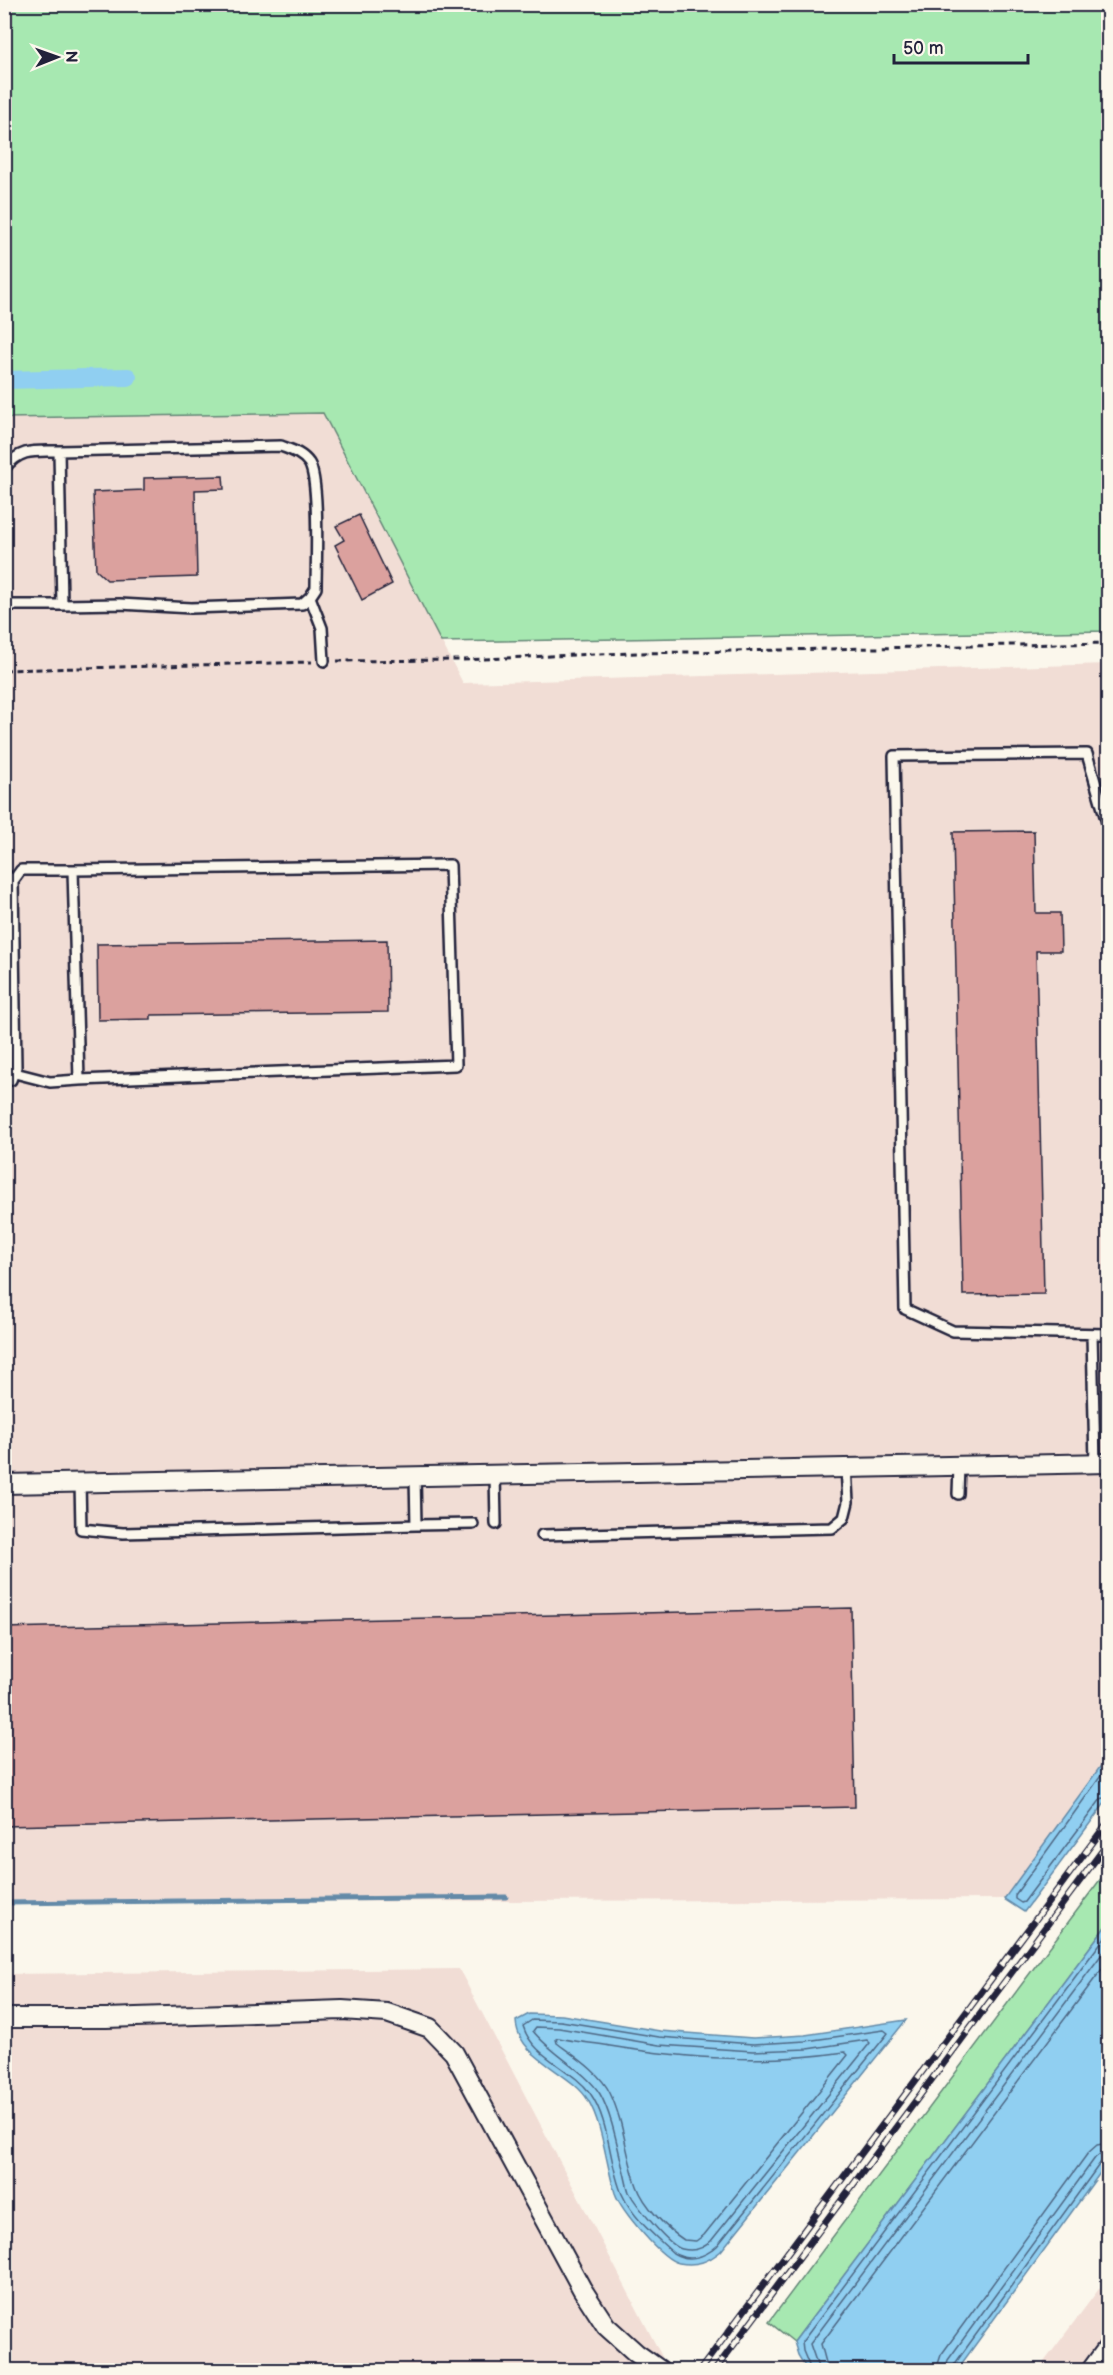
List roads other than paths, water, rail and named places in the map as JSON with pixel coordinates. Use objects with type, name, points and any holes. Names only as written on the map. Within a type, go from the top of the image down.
[{"type":"street","points":[[4,1484],[1102,1463]]},
{"type":"street","points":[[4,2018],[106,2018],[342,2010],[387,2013],[430,2028],[454,2053],[582,2289],[606,2326],[636,2353],[660,2370]]},
{"type":"street","points":[[1091,2370],[1108,2347]]},
{"type":"lane","points":[[4,469],[22,453],[281,446],[297,452],[309,464],[314,486],[316,588],[302,604],[284,606],[191,608],[120,604],[4,605]]},
{"type":"lane","points":[[59,451],[62,605]]},
{"type":"lane","points":[[310,597],[322,628],[324,661]]},
{"type":"lane","points":[[1108,826],[1087,754],[894,756],[905,1309],[953,1331],[1108,1334]]},
{"type":"lane","points":[[4,1082],[11,1080],[15,1073],[13,881],[21,870],[450,865],[456,1065],[50,1082],[15,1073]]},
{"type":"lane","points":[[73,870],[79,1080]]},
{"type":"lane","points":[[4,873],[13,881]]},
{"type":"lane","points":[[1092,1334],[1102,1463]]},
{"type":"lane","points":[[958,1466],[958,1494]]},
{"type":"lane","points":[[542,1535],[832,1528],[844,1518],[848,1502],[846,1467]]},
{"type":"lane","points":[[495,1474],[496,1524]]},
{"type":"lane","points":[[415,1476],[416,1525]]},
{"type":"lane","points":[[80,1482],[81,1529],[123,1533],[473,1524]]},
{"type":"water","points":[[1108,1756],[1108,1799],[1024,1912],[1004,1899]]},
{"type":"water","points":[[1108,1923],[1108,2162],[957,2370],[807,2370],[798,2355],[794,2342]]},
{"type":"water","points":[[529,2014],[562,2015],[660,2031],[753,2038],[805,2035],[906,2020],[721,2251],[707,2260],[691,2264],[679,2263],[663,2253],[625,2211],[615,2193],[601,2133],[588,2100],[580,2090],[535,2055],[519,2034],[516,2021]]},
{"type":"waterway","points":[[4,380],[128,377]]},
{"type":"waterway","points":[[4,1903],[506,1897]]},
{"type":"railway","points":[[700,2370],[1108,1822]]},
{"type":"railway","points":[[715,2370],[1108,1843]]}]
